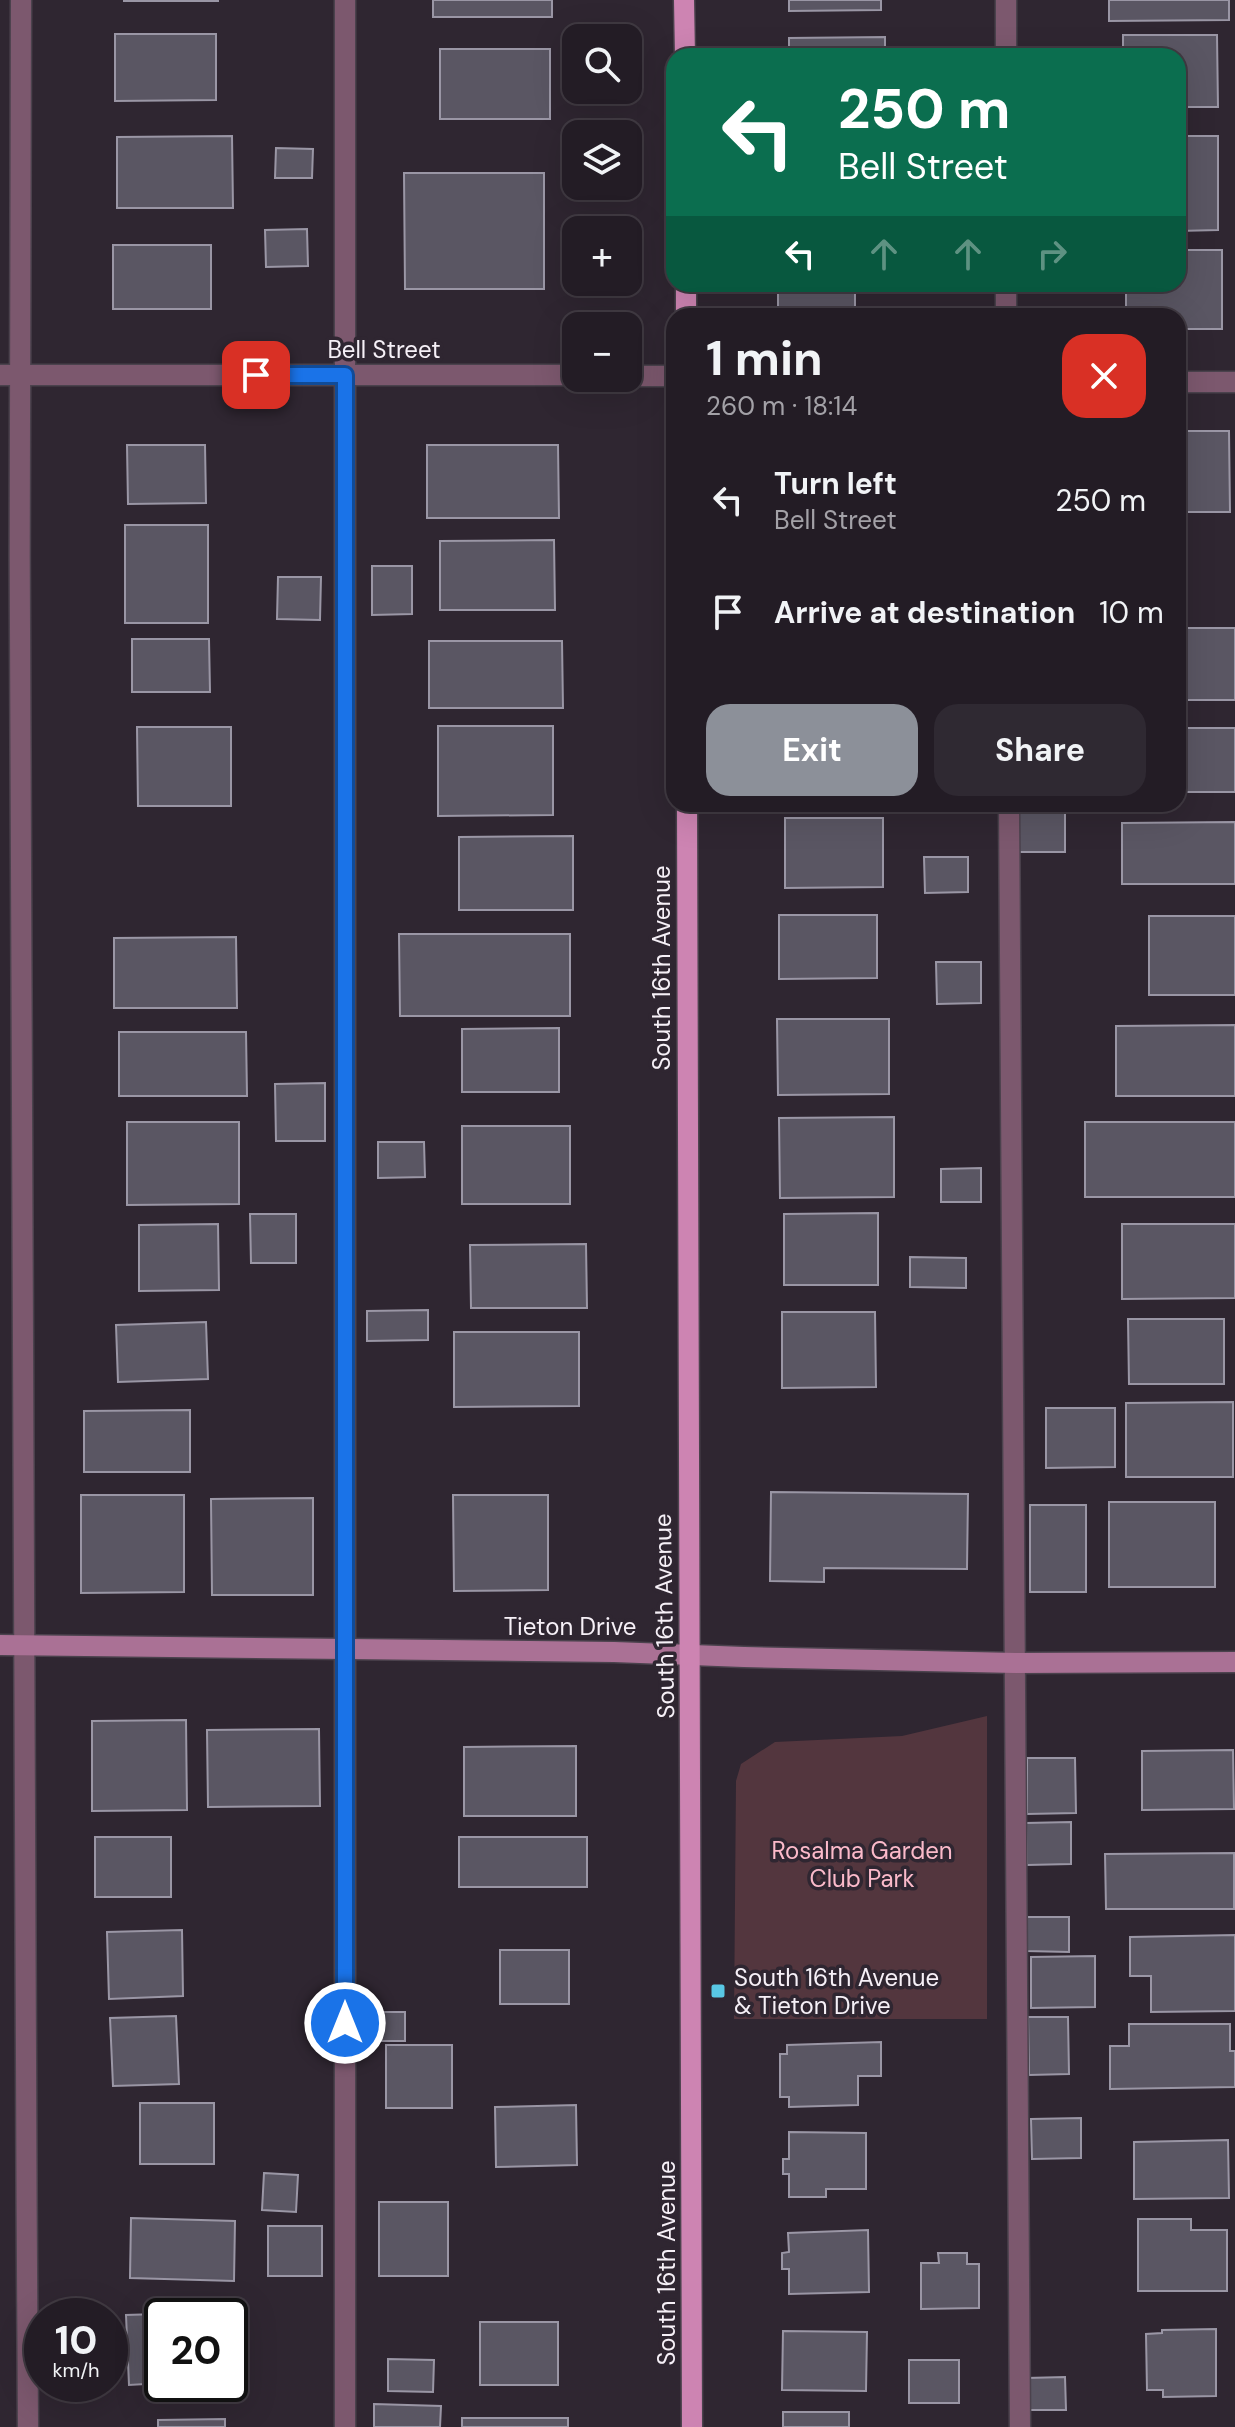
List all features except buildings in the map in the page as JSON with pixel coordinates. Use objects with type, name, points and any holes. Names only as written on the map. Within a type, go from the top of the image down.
[{"type":"main road","points":[[684,0],[685,48]]},
{"type":"main road","name":"South 16th Avenue","points":[[687,812],[692,2427]]},
{"type":"main road","name":"Tieton Drive","points":[[0,1645],[688,1654],[1016,1663],[1235,1662]]},
{"type":"street","points":[[21,0],[9,375],[28,2427]]},
{"type":"street","points":[[345,0],[345,2427]]},
{"type":"street","points":[[1006,0],[1006,48]]},
{"type":"street","name":"Bell Street","points":[[9,375],[562,375]]},
{"type":"street","points":[[642,376],[666,376]]},
{"type":"street","points":[[1186,382],[1235,382]]},
{"type":"street","points":[[1009,812],[1020,2427]]},
{"type":"green space","name":"Rosalma Garden Club Park","points":[[987,1716],[987,2019],[734,2019],[736,1781],[741,1764],[775,1742],[902,1736]]},
{"type":"place","name":"South 16th Avenue & Tieton Drive","points":[[718,1991]]},
{"type":"route","points":[[256,375],[345,375],[345,2023]]}]
